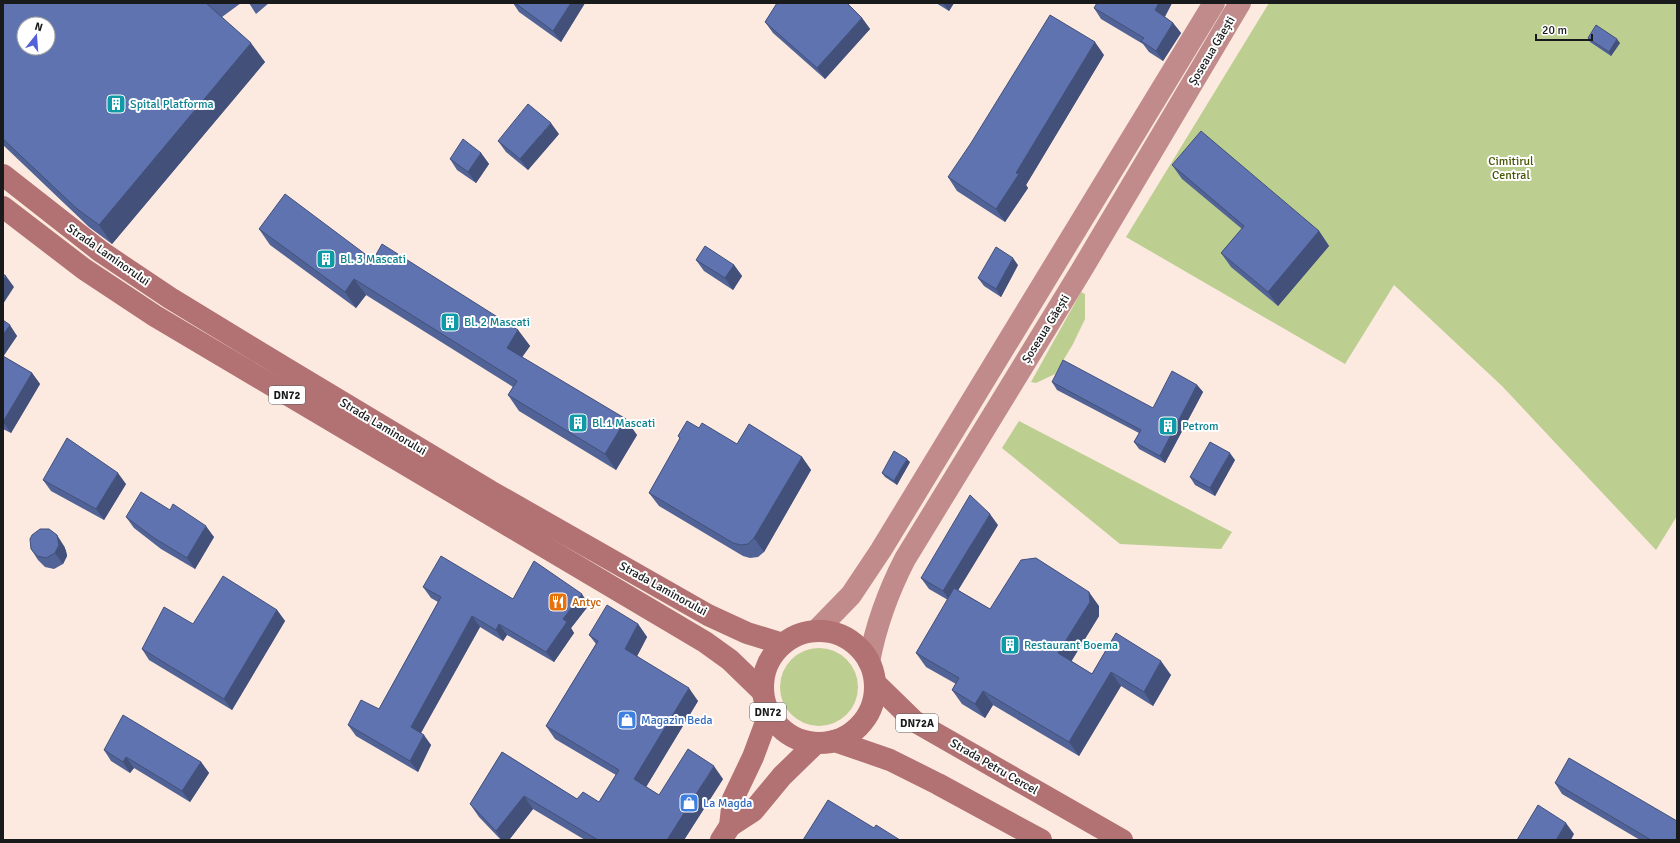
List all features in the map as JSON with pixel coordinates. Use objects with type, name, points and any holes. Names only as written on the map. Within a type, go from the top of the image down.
[{"type":"main road","name":"Șoseaua Găești","points":[[816,631],[851,595],[892,532],[1214,3]]},
{"type":"main road","name":"Șoseaua Găești","points":[[869,662],[876,630],[894,581],[905,559],[1081,271],[1240,3]]},
{"type":"main road","name":"Strada Laminorului","points":[[3,174],[100,251],[170,298],[490,491],[708,615],[732,627],[783,644]]},
{"type":"main road","name":"Strada Laminorului","points":[[3,207],[84,269],[155,316],[714,648],[735,664],[762,691]]},
{"type":"main road","points":[[1060,257],[1081,271]]},
{"type":"main road","points":[[982,385],[1003,399]]},
{"type":"main road","points":[[581,570],[593,550]]},
{"type":"main road","name":"DN72","points":[[725,833],[752,811],[782,776],[826,742],[853,731],[867,716],[874,698],[875,683],[869,662],[864,653],[849,640],[831,632],[816,631],[798,634],[783,644],[768,663],[763,676],[762,691],[769,714],[778,726],[789,735],[802,741],[826,742]]},
{"type":"main road","name":"Strada Petru Cercel","points":[[875,683],[914,721],[1122,840]]},
{"type":"main road","name":"DN72","points":[[725,833],[733,799],[753,757],[769,714]]},
{"type":"main road","points":[[826,742],[890,760],[938,784],[1041,840]]},
{"type":"shaded area","points":[[3,3],[1677,3],[1677,840],[3,840]]},
{"type":"green space","name":"Cimitirul Central","points":[[1269,3],[1677,3],[1677,516],[1656,550],[1502,386],[1394,285],[1345,364],[1126,237]]},
{"type":"green space","points":[[1081,292],[1085,294],[1085,319],[1073,344],[1055,374],[1036,383],[1031,382]]},
{"type":"green space","points":[[1019,421],[1232,532],[1221,549],[1120,544],[1002,448]]},
{"type":"green space","points":[[811,648],[827,648],[841,654],[852,665],[858,679],[858,695],[852,709],[841,720],[827,726],[811,726],[797,720],[786,709],[780,695],[780,679],[786,665],[797,654]]},
{"type":"building","name":"Spital Platforma","points":[[3,3],[206,3],[251,43],[99,225],[76,208],[3,139]]},
{"type":"building","points":[[515,3],[571,3],[553,31]]},
{"type":"building","points":[[777,3],[847,3],[862,18],[817,68],[765,22]]},
{"type":"building","points":[[1097,3],[1159,3],[1155,10],[1173,23],[1156,51],[1141,41],[1144,38],[1094,8]]},
{"type":"building","points":[[1050,15],[1095,42],[1016,173],[1019,174],[996,209],[948,177],[971,143]]},
{"type":"building","points":[[1596,25],[1617,39],[1609,52],[1588,38]]},
{"type":"building","points":[[528,104],[551,123],[520,159],[498,141]]},
{"type":"building","points":[[1201,131],[1319,231],[1268,292],[1221,253],[1244,226],[1172,165]]},
{"type":"building","points":[[463,139],[481,153],[468,172],[450,159]]},
{"type":"building","points":[[285,194],[373,260],[382,244],[518,330],[507,348],[626,419],[605,454],[508,395],[517,381],[354,279],[345,292],[259,229]]},
{"type":"building","points":[[705,246],[734,265],[725,278],[696,260]]},
{"type":"building","points":[[996,247],[1013,258],[996,289],[978,278]]},
{"type":"building","points":[[3,274],[6,276],[3,281]]},
{"type":"building","points":[[3,320],[10,325],[3,335]]},
{"type":"building","points":[[3,356],[32,373],[3,422]]},
{"type":"building","points":[[1063,360],[1153,408],[1172,371],[1197,385],[1160,456],[1134,442],[1141,430],[1052,382]]},
{"type":"building","points":[[687,421],[699,428],[702,423],[737,444],[749,424],[802,457],[754,538],[748,544],[741,545],[733,543],[649,493],[680,438],[678,436]]},
{"type":"building","points":[[67,438],[118,473],[96,509],[43,480]]},
{"type":"building","points":[[1210,442],[1230,453],[1210,488],[1190,477]]},
{"type":"building","points":[[894,451],[907,459],[894,481],[882,473]]},
{"type":"building","points":[[141,492],[170,510],[173,504],[206,526],[187,558],[154,538],[126,517]]},
{"type":"building","points":[[970,495],[990,514],[943,591],[921,578]]},
{"type":"building","points":[[40,529],[49,529],[57,535],[59,545],[55,553],[46,558],[37,556],[31,549],[30,539],[32,535]]},
{"type":"building","points":[[441,556],[513,599],[534,561],[582,594],[563,619],[567,622],[546,652],[499,624],[496,630],[472,616],[411,727],[424,735],[410,761],[348,725],[361,700],[379,709],[441,597],[423,587]]},
{"type":"building","name":"Restaurant Boema","points":[[1036,558],[1089,592],[1090,602],[1058,653],[1092,674],[1116,633],[1161,661],[1144,692],[1111,672],[1069,742],[983,691],[975,704],[952,690],[959,678],[916,653],[954,588],[990,609],[1021,560]]},
{"type":"building","points":[[223,576],[277,610],[224,699],[142,649],[164,607],[193,624]]},
{"type":"building","points":[[607,605],[638,624],[625,649],[689,688],[634,779],[659,795],[688,749],[714,766],[667,840],[598,840],[524,796],[496,831],[470,804],[502,752],[577,799],[583,792],[599,802],[619,770],[546,726],[598,641],[589,635]]},
{"type":"building","points":[[123,715],[201,762],[182,791],[126,757],[123,762],[104,750]]},
{"type":"building","points":[[1569,758],[1677,821],[1677,840],[1651,840],[1555,783]]},
{"type":"building","points":[[828,800],[874,828],[876,825],[900,840],[803,840]]},
{"type":"building","points":[[1538,805],[1566,823],[1556,840],[1517,840]]},
{"type":"place","name":"Spital Platforma","points":[[116,104]]},
{"type":"place","name":"Bl. 3 Mascati","points":[[326,259]]},
{"type":"place","name":"Bl. 2 Mascati","points":[[450,322]]},
{"type":"place","name":"Bl.1 Mascati","points":[[578,423]]},
{"type":"place","name":"Petrom","points":[[1168,426]]},
{"type":"place","name":"Antyc","points":[[558,602]]},
{"type":"place","name":"Restaurant Boema","points":[[1010,645]]},
{"type":"place","name":"Magazin Beda","points":[[627,720]]},
{"type":"place","name":"La Magda","points":[[689,803]]}]
